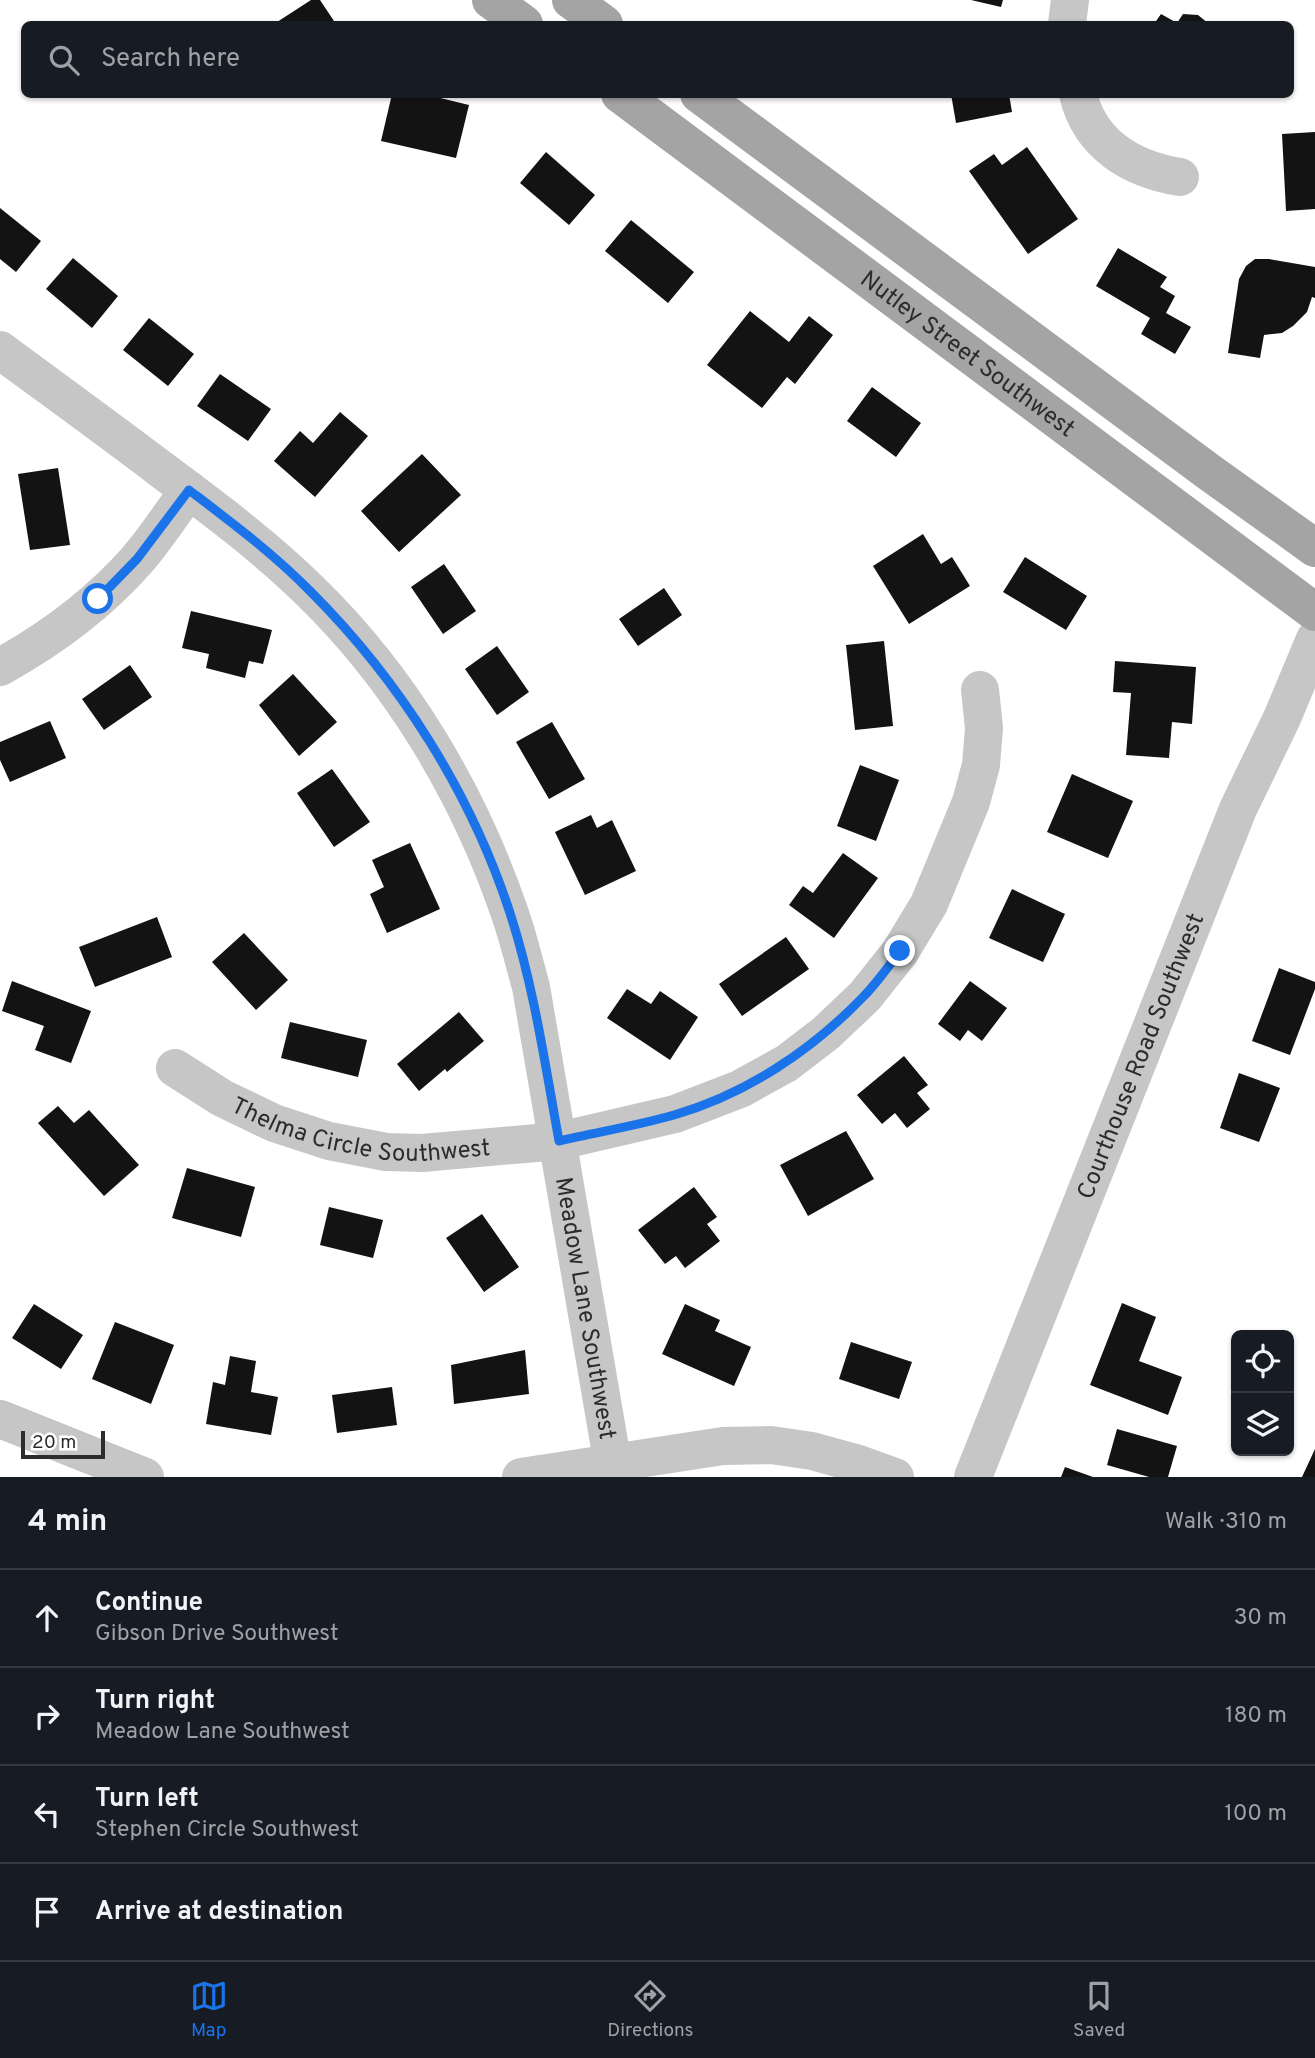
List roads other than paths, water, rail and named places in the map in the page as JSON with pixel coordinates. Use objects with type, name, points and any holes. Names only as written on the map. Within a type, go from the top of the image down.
[{"type":"main road","points":[[571,0],[600,21]]},
{"type":"main road","name":"Nutley Street Southwest","points":[[625,98],[1315,612]]},
{"type":"main road","name":"Nutley Street Southwest","points":[[704,98],[1315,548]]},
{"type":"street","points":[[1068,21],[1070,0]]},
{"type":"street","points":[[1080,98],[1090,125],[1110,148],[1132,163],[1157,173],[1180,177]]},
{"type":"street","name":"Meadow Lane Southwest","points":[[0,350],[255,540],[311,591],[363,648],[408,709],[448,774],[482,841],[510,912],[531,988],[614,1469]]},
{"type":"street","points":[[0,667],[52,636],[98,599],[137,559],[189,490]]},
{"type":"street","name":"Courthouse Road Southwest","points":[[973,1477],[1238,809],[1282,718],[1315,639]]},
{"type":"street","name":"Thelma Circle Southwest","points":[[175,1068],[232,1103],[274,1123],[329,1141],[386,1152],[422,1153],[559,1141],[675,1114],[740,1089],[787,1063],[865,996],[900,951],[929,904],[971,802],[981,765],[984,728],[980,690]]},
{"type":"street","points":[[0,1419],[145,1477]]},
{"type":"street","points":[[521,1477],[614,1469],[723,1446],[771,1446],[812,1451],[895,1477]]}]
